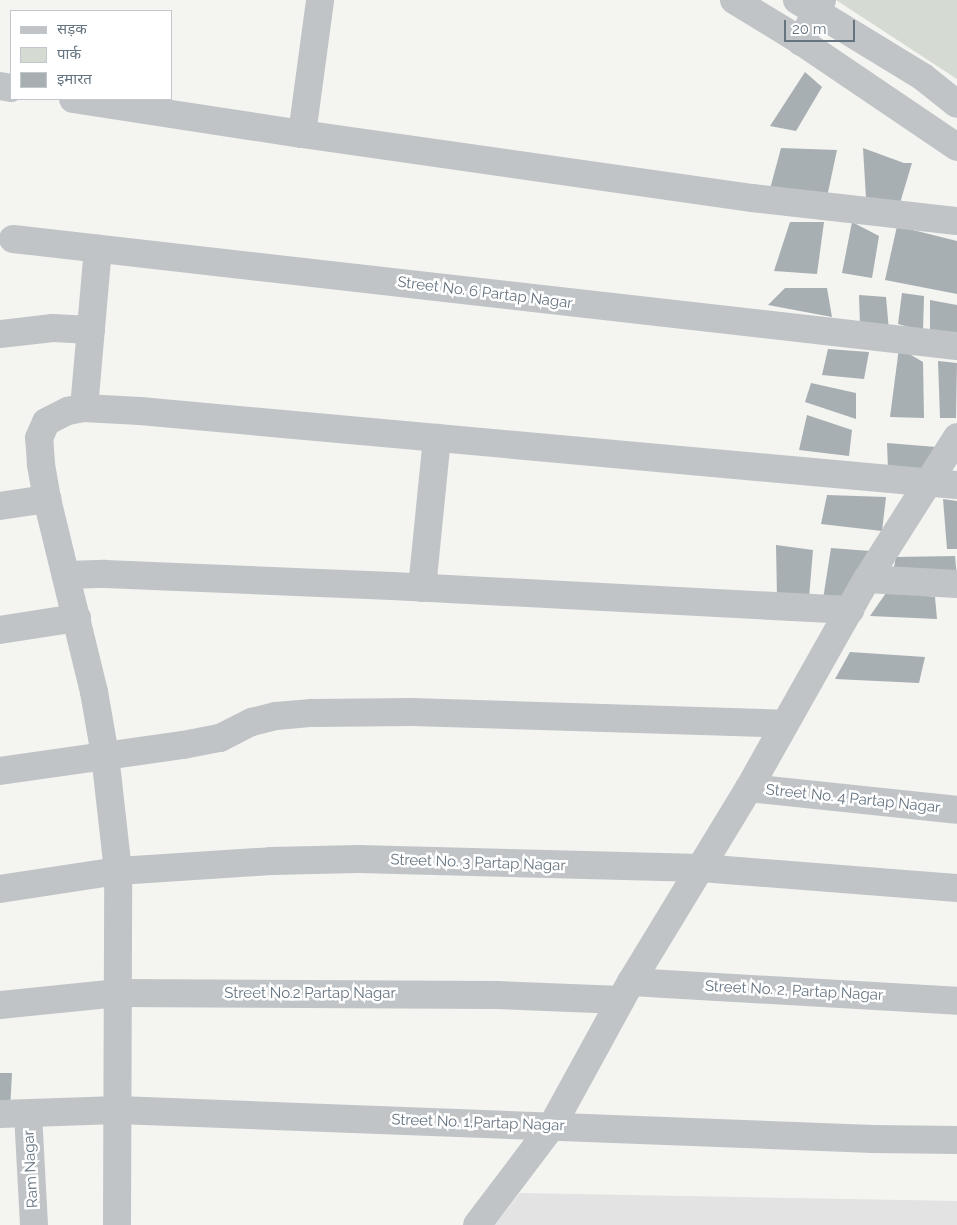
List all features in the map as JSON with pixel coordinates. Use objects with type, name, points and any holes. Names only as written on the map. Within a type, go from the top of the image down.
[{"type":"street","points":[[302,134],[320,0]]},
{"type":"street","points":[[734,0],[802,42],[957,147]]},
{"type":"street","points":[[802,42],[812,4],[923,77],[957,104]]},
{"type":"street","points":[[81,100],[302,134],[752,198],[957,221]]},
{"type":"street","name":"Street No. 6 Partap Nagar","points":[[13,239],[957,346]]},
{"type":"street","points":[[84,408],[98,249]]},
{"type":"street","points":[[0,334],[53,328],[91,330]]},
{"type":"street","points":[[117,1225],[118,871],[105,755],[77,618],[48,499],[39,438],[46,422],[68,412],[84,408],[140,411],[926,484],[957,485]]},
{"type":"street","points":[[477,1225],[552,1126],[626,991],[749,788],[867,578],[957,437]]},
{"type":"street","points":[[422,588],[437,438]]},
{"type":"street","points":[[0,506],[48,499]]},
{"type":"street","points":[[67,575],[105,574],[422,588],[850,610]]},
{"type":"street","points":[[867,578],[957,584]]},
{"type":"street","points":[[0,630],[77,618]]},
{"type":"street","points":[[0,771],[220,738],[252,722],[276,716],[312,713],[412,712],[785,724]]},
{"type":"street","name":"Street No. 4 Partap Nagar","points":[[749,788],[957,810]]},
{"type":"street","name":"Street No. 3 Partap Nagar","points":[[0,889],[118,871],[271,861],[359,859],[701,868],[957,888]]},
{"type":"street","name":"Street No.2 Partap Nagar","points":[[0,1004],[118,993],[496,995],[626,991]]},
{"type":"street","name":"Street No. 2, Partap Nagar","points":[[626,991],[957,1001]]},
{"type":"street","name":"Street No. 1,Partap Nagar","points":[[0,1114],[118,1110],[873,1139],[957,1140]]},
{"type":"street","name":"Ram Nagar","points":[[28,1114],[34,1225]]},
{"type":"shaded area","points":[[520,1193],[957,1201],[957,1225],[494,1225]]},
{"type":"green space","points":[[836,0],[957,0],[957,79]]},
{"type":"building","points":[[805,72],[822,87],[796,131],[770,126]]},
{"type":"building","points":[[781,148],[837,150],[827,197],[770,189]]},
{"type":"building","points":[[863,148],[904,163],[912,163],[900,203],[866,198]]},
{"type":"building","points":[[790,222],[824,222],[817,274],[774,271]]},
{"type":"building","points":[[852,222],[879,236],[872,278],[842,273]]},
{"type":"building","points":[[897,226],[957,241],[957,294],[885,280]]},
{"type":"building","points":[[785,288],[827,288],[832,317],[768,305]]},
{"type":"building","points":[[902,293],[924,296],[923,331],[898,324]]},
{"type":"building","points":[[859,295],[886,297],[889,331],[860,326]]},
{"type":"building","points":[[930,300],[957,305],[957,339],[930,334]]},
{"type":"building","points":[[899,348],[923,362],[924,418],[890,417]]},
{"type":"building","points":[[828,349],[869,352],[864,379],[822,375]]},
{"type":"building","points":[[938,361],[957,363],[956,418],[940,418]]},
{"type":"building","points":[[811,383],[856,393],[856,419],[805,402]]},
{"type":"building","points":[[807,415],[852,430],[849,456],[799,450]]},
{"type":"building","points":[[887,443],[936,447],[923,474],[888,470]]},
{"type":"building","points":[[827,495],[886,497],[882,531],[821,524]]},
{"type":"building","points":[[943,499],[957,501],[957,549],[947,549]]},
{"type":"building","points":[[776,545],[813,550],[809,598],[777,597]]},
{"type":"building","points":[[831,548],[870,551],[846,601],[823,599]]},
{"type":"building","points":[[955,556],[957,577],[893,572],[896,557]]},
{"type":"building","points":[[888,590],[935,597],[937,619],[870,616]]},
{"type":"building","points":[[850,652],[925,657],[919,683],[835,679]]},
{"type":"building","points":[[0,1073],[12,1073],[10,1111],[0,1111]]}]
